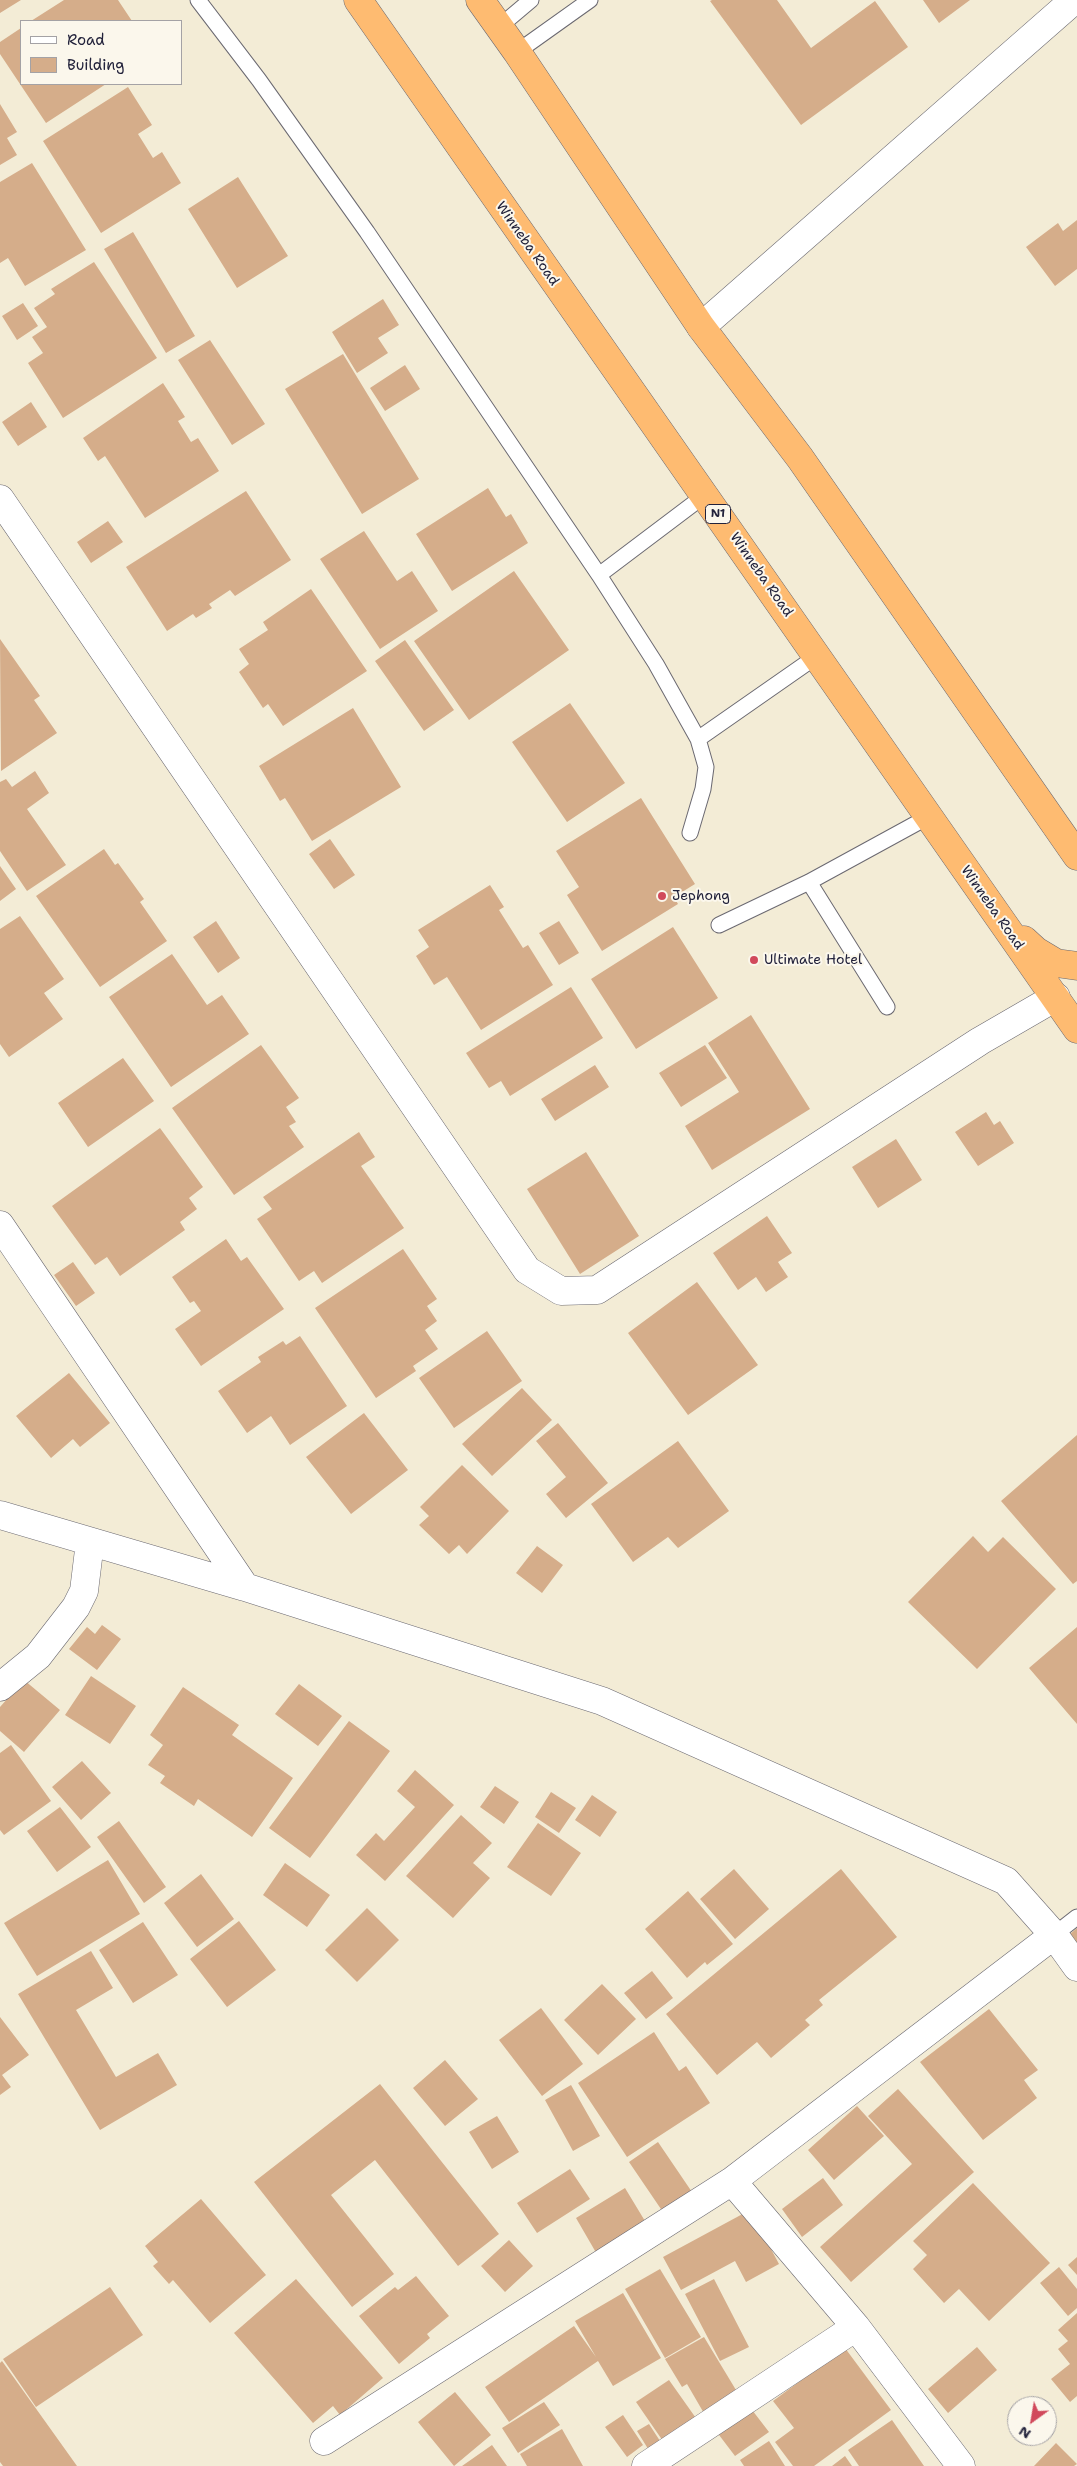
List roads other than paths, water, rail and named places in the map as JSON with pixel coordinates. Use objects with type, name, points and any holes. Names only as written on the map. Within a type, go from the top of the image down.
[{"type":"highway","name":"Winneba Road","points":[[358,0],[1077,1028]]},
{"type":"highway","points":[[480,0],[518,52],[701,327],[805,466],[1077,856]]},
{"type":"highway","points":[[997,915],[1036,951],[1056,963],[1077,966]]},
{"type":"street","points":[[701,327],[1074,0]]},
{"type":"street","points":[[0,499],[528,1270],[561,1291],[597,1290],[980,1040],[1056,997]]},
{"type":"street","points":[[0,1225],[245,1588]]},
{"type":"street","points":[[0,1515],[245,1588],[602,1701],[1006,1881],[1054,1935],[1077,1967]]},
{"type":"street","points":[[0,1687],[38,1656],[76,1607],[84,1591],[90,1542]]},
{"type":"street","points":[[324,2441],[732,2181],[1054,1935]]},
{"type":"street","points":[[732,2181],[856,2327],[961,2466]]},
{"type":"street","points":[[646,2466],[856,2327]]},
{"type":"lane","points":[[198,0],[259,80],[367,232],[599,575],[656,664],[698,739],[706,767],[703,789],[690,833]]},
{"type":"lane","points":[[499,27],[531,0]]},
{"type":"lane","points":[[518,52],[590,0]]},
{"type":"lane","points":[[599,575],[705,495]]},
{"type":"lane","points":[[698,739],[817,656]]},
{"type":"lane","points":[[719,925],[809,882],[928,817]]},
{"type":"lane","points":[[809,882],[887,1008]]},
{"type":"lane","points":[[1054,1935],[1077,1917]]},
{"type":"place","name":"Jephong","points":[[662,896]]},
{"type":"place","name":"Ultimate Hotel","points":[[754,960]]}]
